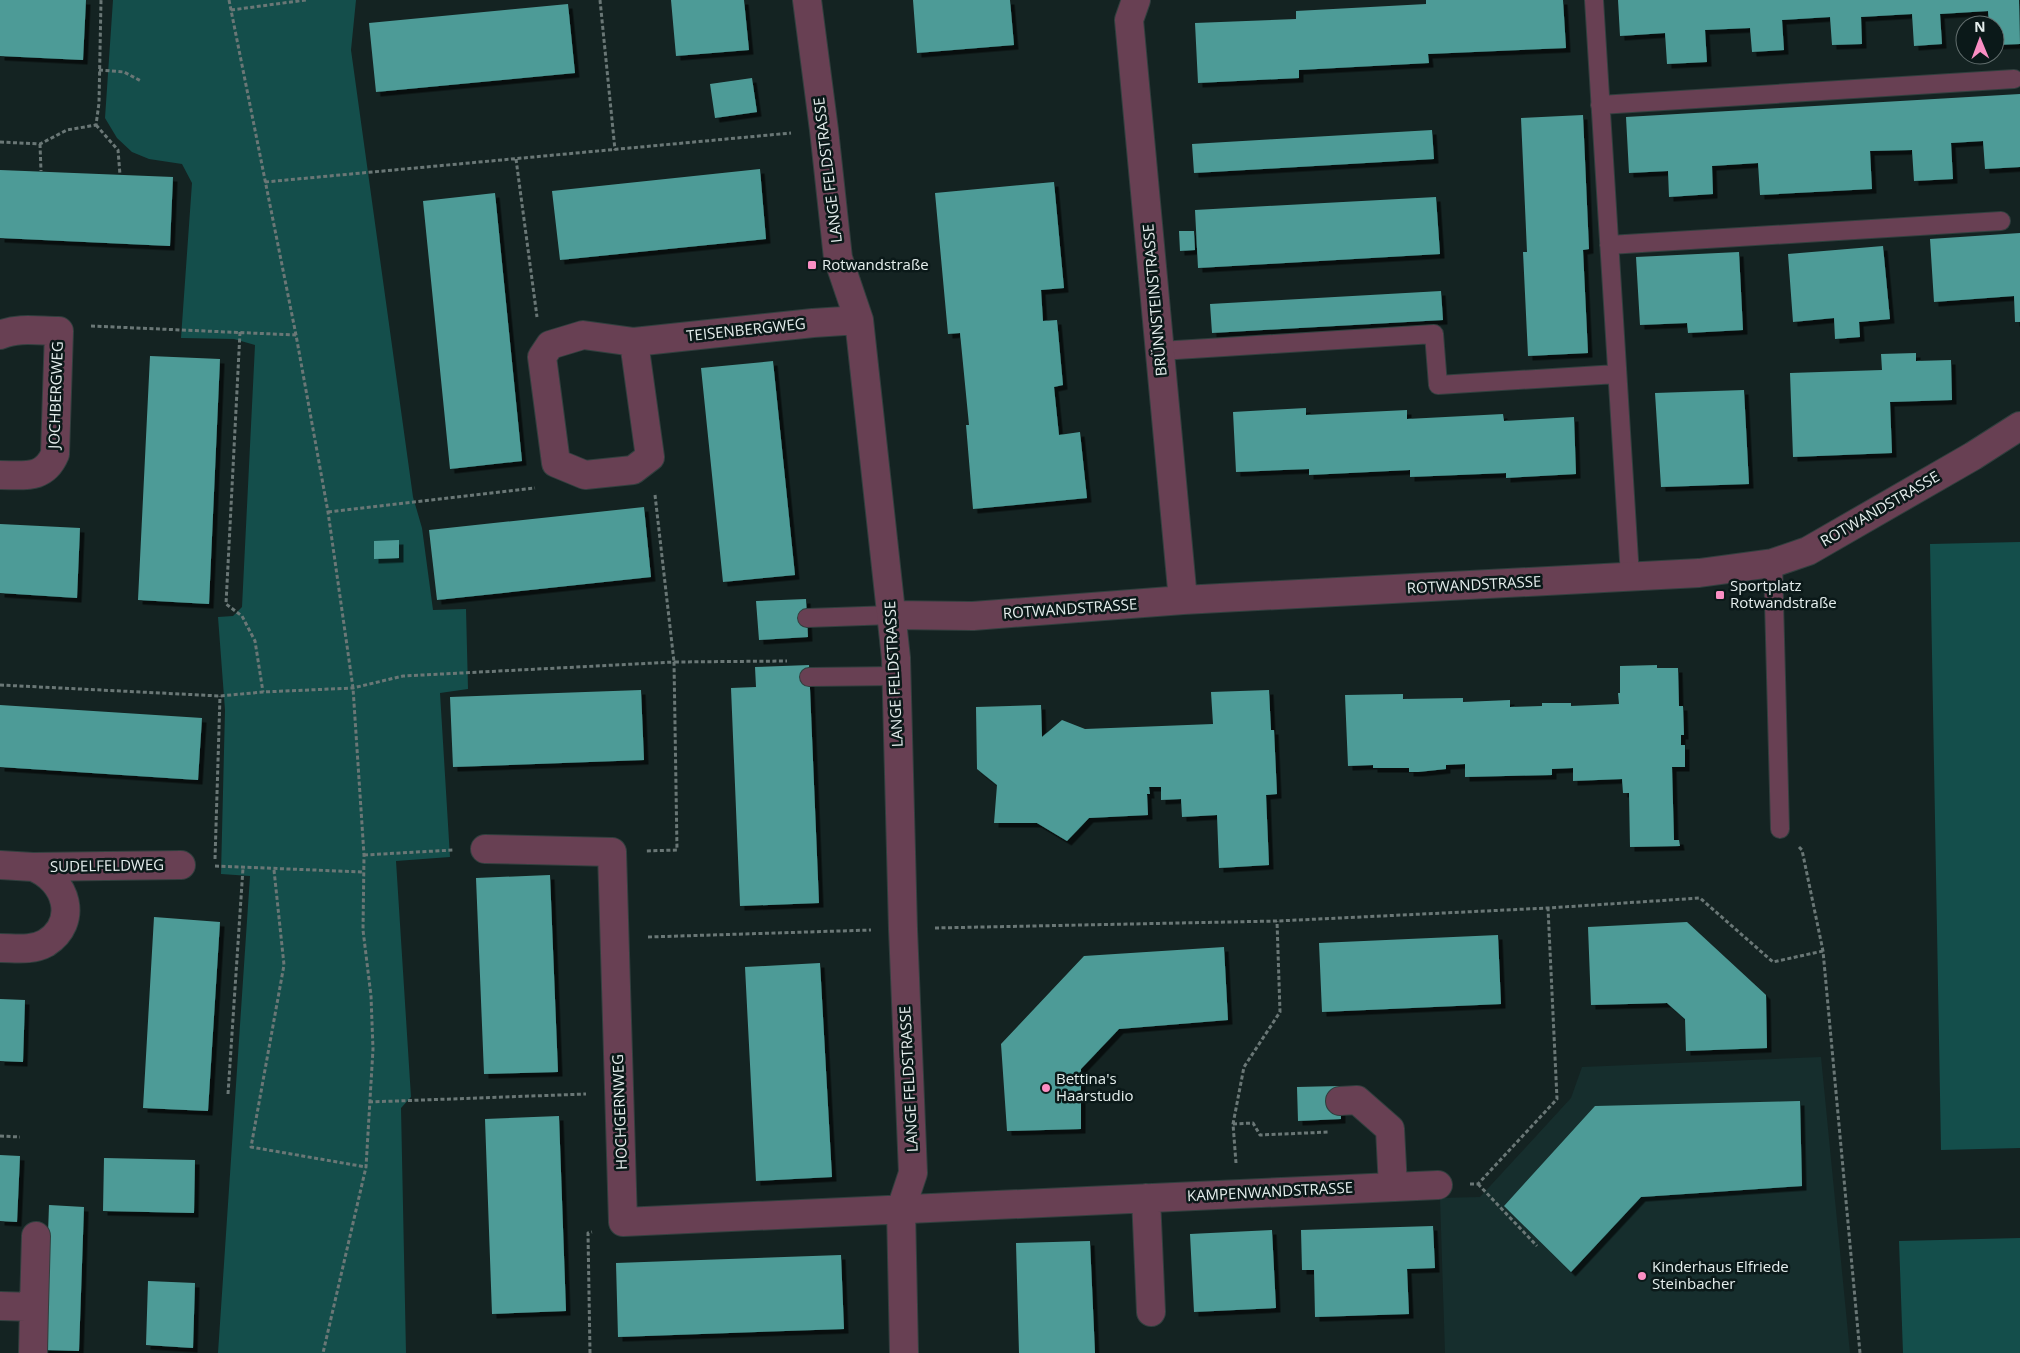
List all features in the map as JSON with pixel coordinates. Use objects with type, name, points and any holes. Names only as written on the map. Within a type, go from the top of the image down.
[{"type":"street","name":"LANGE FELDSTRASSE","points":[[807,0],[838,258],[859,320],[892,614],[897,676],[903,929],[913,1173],[901,1209],[904,1353]]},
{"type":"street","name":"BRÜNNSTEINSTRASSE","points":[[1136,0],[1129,20],[1183,600]]},
{"type":"street","name":"TEISENBERGWEG","points":[[542,356],[550,345],[583,335],[634,342],[859,320]]},
{"type":"street","name":"JOCHBERGWEG","points":[[0,335],[9,331],[19,330],[59,331],[55,454],[47,467],[34,475],[0,475]]},
{"type":"street","points":[[542,356],[556,463],[585,475],[633,470],[650,457],[634,342]]},
{"type":"street","name":"ROTWANDSTRASSE","points":[[892,614],[972,616],[1183,600],[1699,574],[1773,562],[1808,550],[1973,456],[2020,426]]},
{"type":"street","points":[[486,848],[612,852]]},
{"type":"street","name":"HOCHGERNWEG","points":[[612,852],[623,1222]]},
{"type":"street","name":"SUDELFELDWEG","points":[[0,865],[33,867],[181,865]]},
{"type":"street","name":"SUDELFELDWEG","points":[[0,948],[28,949],[46,943],[59,929],[63,920],[64,900],[57,882],[50,875],[33,867]]},
{"type":"street","points":[[1340,1101],[1357,1100],[1390,1129],[1394,1187]]},
{"type":"street","name":"KAMPENWANDSTRASSE","points":[[901,1209],[1438,1185]]},
{"type":"street","points":[[1146,1198],[1151,1312]]},
{"type":"street","points":[[623,1222],[901,1209]]},
{"type":"street","points":[[33,1353],[36,1236]]},
{"type":"street","points":[[0,1306],[34,1307]]},
{"type":"lane","points":[[1594,0],[1630,576]]},
{"type":"lane","points":[[1600,105],[2014,79]]},
{"type":"lane","points":[[1609,246],[2001,221]]},
{"type":"lane","points":[[1160,350],[1434,334],[1438,385],[1617,374]]},
{"type":"lane","points":[[1773,562],[1780,829]]},
{"type":"lane","points":[[807,618],[892,614]]},
{"type":"lane","points":[[809,677],[897,676]]},
{"type":"path","points":[[101,0],[96,125],[118,150],[120,175]]},
{"type":"path","points":[[229,0],[296,335],[328,512],[353,688],[364,856],[363,930],[371,996],[373,1049],[366,1167],[323,1353]]},
{"type":"path","points":[[231,10],[306,0]]},
{"type":"path","points":[[600,0],[616,150]]},
{"type":"path","points":[[99,70],[124,72],[141,81]]},
{"type":"path","points":[[0,142],[40,144],[67,130],[96,125]]},
{"type":"path","points":[[265,182],[824,130]]},
{"type":"path","points":[[40,144],[41,171]]},
{"type":"path","points":[[516,159],[542,356]]},
{"type":"path","points":[[59,331],[94,326],[296,335]]},
{"type":"path","points":[[240,332],[226,604],[242,616],[256,641],[263,692]]},
{"type":"path","points":[[612,852],[677,850],[674,662],[650,457]]},
{"type":"path","points":[[328,512],[544,487],[556,463]]},
{"type":"path","points":[[0,685],[220,696],[353,688],[403,676],[674,662],[793,661]]},
{"type":"path","points":[[214,866],[220,696]]},
{"type":"path","points":[[1780,829],[1802,850],[1823,951],[1860,1353]]},
{"type":"path","points":[[364,856],[486,848]]},
{"type":"path","points":[[181,865],[363,872]]},
{"type":"path","points":[[228,1094],[243,868]]},
{"type":"path","points":[[274,870],[284,966],[251,1147],[366,1167]]},
{"type":"path","points":[[615,938],[1278,920],[1548,908],[1700,898],[1773,962],[1823,951]]},
{"type":"path","points":[[1438,1185],[1478,1184],[1557,1099],[1548,908]]},
{"type":"path","points":[[1239,1194],[1232,1124],[1244,1067],[1280,1012],[1278,920]]},
{"type":"path","points":[[369,1102],[557,1095]]},
{"type":"path","points":[[1232,1124],[1253,1123],[1260,1135],[1335,1132]]},
{"type":"path","points":[[0,1136],[20,1137]]},
{"type":"path","points":[[1478,1184],[1537,1246]]},
{"type":"path","points":[[590,1353],[588,1233],[623,1222]]},
{"type":"shaded area","points":[[113,0],[356,0],[351,50],[413,497],[422,528],[433,610],[466,609],[468,689],[440,693],[450,857],[396,861],[411,1097],[401,1108],[406,1353],[218,1353],[250,876],[221,874],[225,710],[218,617],[233,616],[242,607],[255,345],[234,339],[181,338],[192,183],[182,164],[149,159],[132,152],[117,138],[105,118]]},
{"type":"shaded area","points":[[2020,542],[2020,1148],[1941,1150],[1930,544]]},
{"type":"shaded area","name":"Kinderhaus Elfriede Steinbacher","points":[[1821,1057],[1850,1353],[1445,1353],[1440,1198],[1480,1197],[1571,1098],[1582,1067]]},
{"type":"shaded area","points":[[2020,1238],[2020,1353],[1903,1353],[1899,1241]]},
{"type":"building","points":[[0,0],[86,0],[83,60],[0,56]]},
{"type":"building","points":[[671,0],[744,0],[749,50],[676,56]]},
{"type":"building","points":[[913,0],[1010,0],[1014,45],[917,53]]},
{"type":"building","points":[[1426,0],[1563,0],[1566,48],[1428,54],[1429,63],[1299,70],[1299,78],[1198,83],[1195,23],[1296,19],[1296,11],[1426,4]]},
{"type":"building","points":[[1618,0],[2019,0],[2020,44],[2005,45],[2005,15],[1988,15],[1988,11],[1940,14],[1942,44],[1914,46],[1912,14],[1861,17],[1862,44],[1832,45],[1830,17],[1782,20],[1784,50],[1752,52],[1750,28],[1705,30],[1707,62],[1667,64],[1665,33],[1620,36]]},
{"type":"building","points":[[568,4],[575,73],[376,92],[369,23]]},
{"type":"building","points":[[752,78],[757,112],[715,118],[710,84]]},
{"type":"building","points":[[2020,94],[2020,167],[1985,169],[1983,141],[1951,143],[1953,179],[1914,181],[1912,150],[1870,151],[1872,189],[1760,195],[1758,163],[1712,166],[1713,194],[1669,197],[1668,171],[1629,173],[1626,117]]},
{"type":"building","points":[[1583,115],[1589,249],[1583,250],[1588,353],[1528,356],[1523,252],[1527,252],[1521,118]]},
{"type":"building","points":[[1432,130],[1434,159],[1194,173],[1192,144]]},
{"type":"building","points":[[760,169],[766,239],[560,260],[552,191]]},
{"type":"building","points":[[0,170],[173,177],[170,246],[0,238]]},
{"type":"building","points":[[1054,182],[1064,288],[1041,290],[1043,321],[1057,320],[1063,385],[1054,387],[1059,435],[1080,432],[1087,498],[973,509],[966,425],[969,425],[960,333],[948,334],[935,193]]},
{"type":"building","points":[[495,193],[522,461],[450,469],[423,201]]},
{"type":"building","points":[[1436,197],[1440,254],[1198,268],[1195,210]]},
{"type":"building","points":[[1179,231],[1194,231],[1195,250],[1180,251]]},
{"type":"building","points":[[2020,233],[2020,322],[2015,322],[2014,296],[1934,302],[1930,239]]},
{"type":"building","points":[[1883,246],[1890,319],[1859,322],[1860,337],[1835,339],[1834,318],[1793,322],[1788,254]]},
{"type":"building","points":[[1739,252],[1743,330],[1688,333],[1687,323],[1640,325],[1636,257]]},
{"type":"building","points":[[1441,291],[1443,320],[1212,333],[1210,304]]},
{"type":"building","points":[[1916,353],[1916,361],[1951,360],[1952,400],[1890,402],[1892,453],[1793,457],[1790,373],[1882,370],[1881,354]]},
{"type":"building","points":[[150,356],[220,359],[209,604],[138,600]]},
{"type":"building","points":[[773,361],[795,575],[723,582],[701,368]]},
{"type":"building","points":[[1744,390],[1749,484],[1661,487],[1655,393]]},
{"type":"building","points":[[1306,408],[1306,415],[1407,410],[1407,419],[1503,414],[1504,421],[1574,417],[1576,474],[1506,478],[1506,473],[1410,477],[1410,470],[1309,475],[1309,469],[1236,472],[1233,412]]},
{"type":"building","points":[[644,507],[651,577],[437,600],[429,530]]},
{"type":"building","points":[[0,524],[80,528],[77,598],[0,593]]},
{"type":"building","points":[[399,540],[399,558],[374,559],[374,541]]},
{"type":"building","points":[[806,599],[808,637],[759,640],[756,601]]},
{"type":"building","points":[[809,665],[819,903],[740,906],[731,688],[756,687],[755,667]]},
{"type":"building","points":[[1657,665],[1657,668],[1678,668],[1679,706],[1683,706],[1684,735],[1681,735],[1681,745],[1685,745],[1685,767],[1672,767],[1674,840],[1679,840],[1680,846],[1630,847],[1629,793],[1623,793],[1622,779],[1573,781],[1573,768],[1552,769],[1552,775],[1465,777],[1465,764],[1446,765],[1446,769],[1418,772],[1409,772],[1409,768],[1373,768],[1373,765],[1348,766],[1345,695],[1403,694],[1403,699],[1463,698],[1463,702],[1510,700],[1510,707],[1542,706],[1542,703],[1571,703],[1571,706],[1619,704],[1620,666]]},
{"type":"building","points":[[641,690],[644,760],[453,767],[450,697]]},
{"type":"building","points":[[1269,690],[1271,730],[1274,730],[1277,794],[1266,795],[1269,865],[1219,868],[1217,815],[1182,817],[1181,799],[1161,800],[1161,787],[1149,787],[1150,794],[1147,794],[1148,815],[1089,818],[1067,841],[1037,823],[994,823],[997,785],[977,769],[976,707],[1041,705],[1042,737],[1062,720],[1085,729],[1213,724],[1211,692]]},
{"type":"building","points":[[0,705],[202,718],[198,780],[0,767]]},
{"type":"building","points":[[550,875],[558,1072],[484,1074],[476,878]]},
{"type":"building","points":[[154,917],[220,922],[208,1111],[143,1108]]},
{"type":"building","points":[[1687,922],[1766,995],[1767,1048],[1686,1051],[1685,1019],[1667,1003],[1591,1005],[1588,927]]},
{"type":"building","points":[[1498,935],[1501,1004],[1322,1012],[1319,943]]},
{"type":"building","points":[[1224,947],[1228,1020],[1119,1029],[1081,1069],[1081,1129],[1007,1131],[1001,1044],[1084,956]]},
{"type":"building","points":[[820,963],[832,1177],[756,1181],[745,967]]},
{"type":"building","points":[[0,999],[25,1000],[23,1062],[0,1061]]},
{"type":"building","points":[[1340,1086],[1341,1119],[1298,1121],[1297,1087]]},
{"type":"building","points":[[1800,1101],[1802,1186],[1641,1197],[1571,1272],[1504,1206],[1595,1106]]},
{"type":"building","points":[[559,1116],[566,1311],[492,1314],[485,1119]]},
{"type":"building","points":[[0,1155],[20,1156],[17,1222],[0,1221]]},
{"type":"building","points":[[104,1158],[195,1160],[194,1213],[103,1211]]},
{"type":"building","points":[[49,1205],[84,1207],[79,1351],[44,1350]]},
{"type":"building","points":[[1433,1226],[1435,1268],[1407,1269],[1409,1314],[1315,1317],[1314,1270],[1302,1270],[1301,1230]]},
{"type":"building","points":[[1272,1230],[1276,1308],[1194,1312],[1190,1234]]},
{"type":"building","points":[[1090,1241],[1095,1353],[1019,1353],[1016,1243]]},
{"type":"building","points":[[841,1255],[844,1329],[618,1337],[616,1263]]},
{"type":"building","points":[[148,1281],[195,1283],[193,1348],[146,1345]]},
{"type":"place","name":"Rotwandstraße","points":[[812,265]]},
{"type":"place","name":"Sportplatz Rotwandstraße","points":[[1720,595]]},
{"type":"place","name":"Bettina's Haarstudio","points":[[1046,1088]]},
{"type":"place","name":"Kinderhaus Elfriede Steinbacher","points":[[1642,1276]]}]
